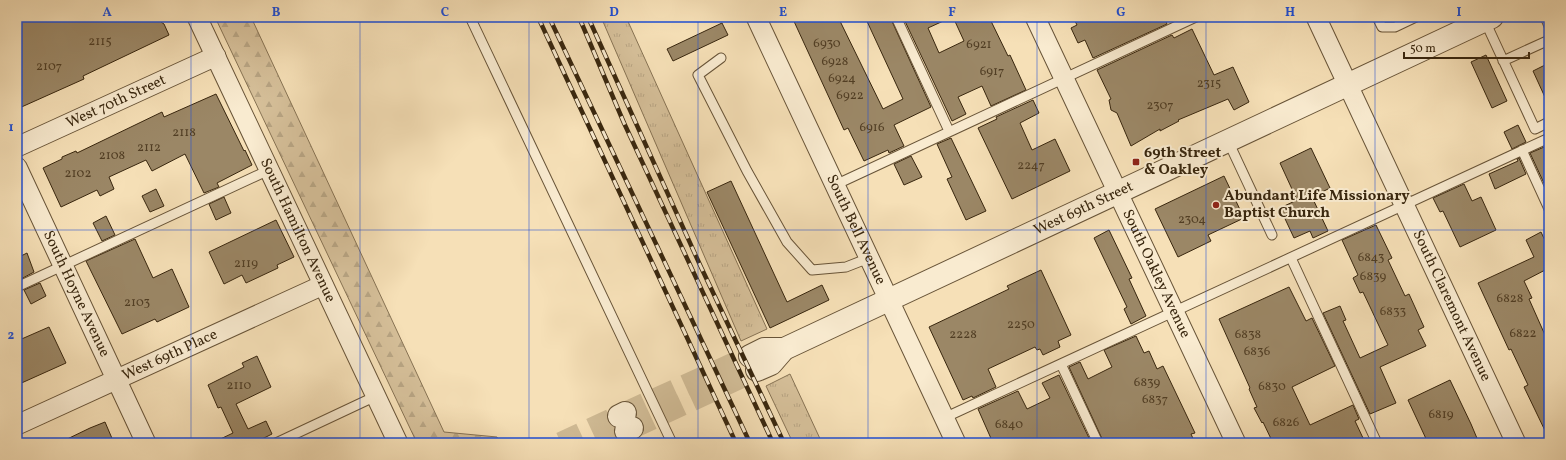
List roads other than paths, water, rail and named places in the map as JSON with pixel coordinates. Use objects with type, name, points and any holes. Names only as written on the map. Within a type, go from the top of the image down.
[{"type":"street","name":"South Hamilton Avenue","points":[[197,17],[398,443]]},
{"type":"street","name":"South Bell Avenue","points":[[756,17],[956,443]]},
{"type":"street","name":"South Oakley Avenue","points":[[1036,17],[1236,443]]},
{"type":"street","name":"South Claremont Avenue","points":[[1316,17],[1516,443]]},
{"type":"street","name":"West 69th Street","points":[[753,363],[764,349],[784,349],[1488,19]]},
{"type":"street","name":"West 70th Street","points":[[17,147],[216,56]]},
{"type":"street","name":"South Hoyne Avenue","points":[[17,167],[146,443]]},
{"type":"street","name":"West 69th Place","points":[[17,425],[323,284]]},
{"type":"lane","points":[[470,17],[672,443]]},
{"type":"lane","points":[[896,17],[949,132]]},
{"type":"lane","points":[[835,185],[1064,78],[1176,21],[1196,17]]},
{"type":"lane","points":[[1377,17],[1382,27],[1395,27],[1416,17]]},
{"type":"lane","points":[[1545,17],[1549,26]]},
{"type":"lane","points":[[1488,19],[1503,61],[1535,128],[1549,122]]},
{"type":"lane","points":[[1503,61],[1549,40]]},
{"type":"lane","points":[[721,58],[698,75],[747,171],[787,242],[812,270],[846,266],[869,258]]},
{"type":"lane","points":[[944,418],[1549,138]]},
{"type":"lane","points":[[1228,141],[1272,235]]},
{"type":"lane","points":[[1522,150],[1549,209]]},
{"type":"lane","points":[[17,287],[269,170]]},
{"type":"lane","points":[[1291,258],[1377,443]]},
{"type":"lane","points":[[1060,364],[1098,443]]},
{"type":"lane","points":[[276,443],[376,396]]},
{"type":"tunnel","points":[[625,413],[750,356]]},
{"type":"tunnel","points":[[632,428],[757,370]]},
{"type":"tunnel","points":[[561,443],[619,416]]},
{"type":"tunnel","points":[[600,443],[626,431]]},
{"type":"railway","points":[[538,17],[736,443]]},
{"type":"railway","points":[[549,17],[750,443]]},
{"type":"railway","points":[[579,17],[624,123],[773,443]]},
{"type":"railway","points":[[588,17],[700,265],[784,443]]},
{"type":"place","name":"69th Street & Oakley","points":[[1136,162]]},
{"type":"place","name":"Abundant Life Missionary Baptist Church","points":[[1216,205]]}]
